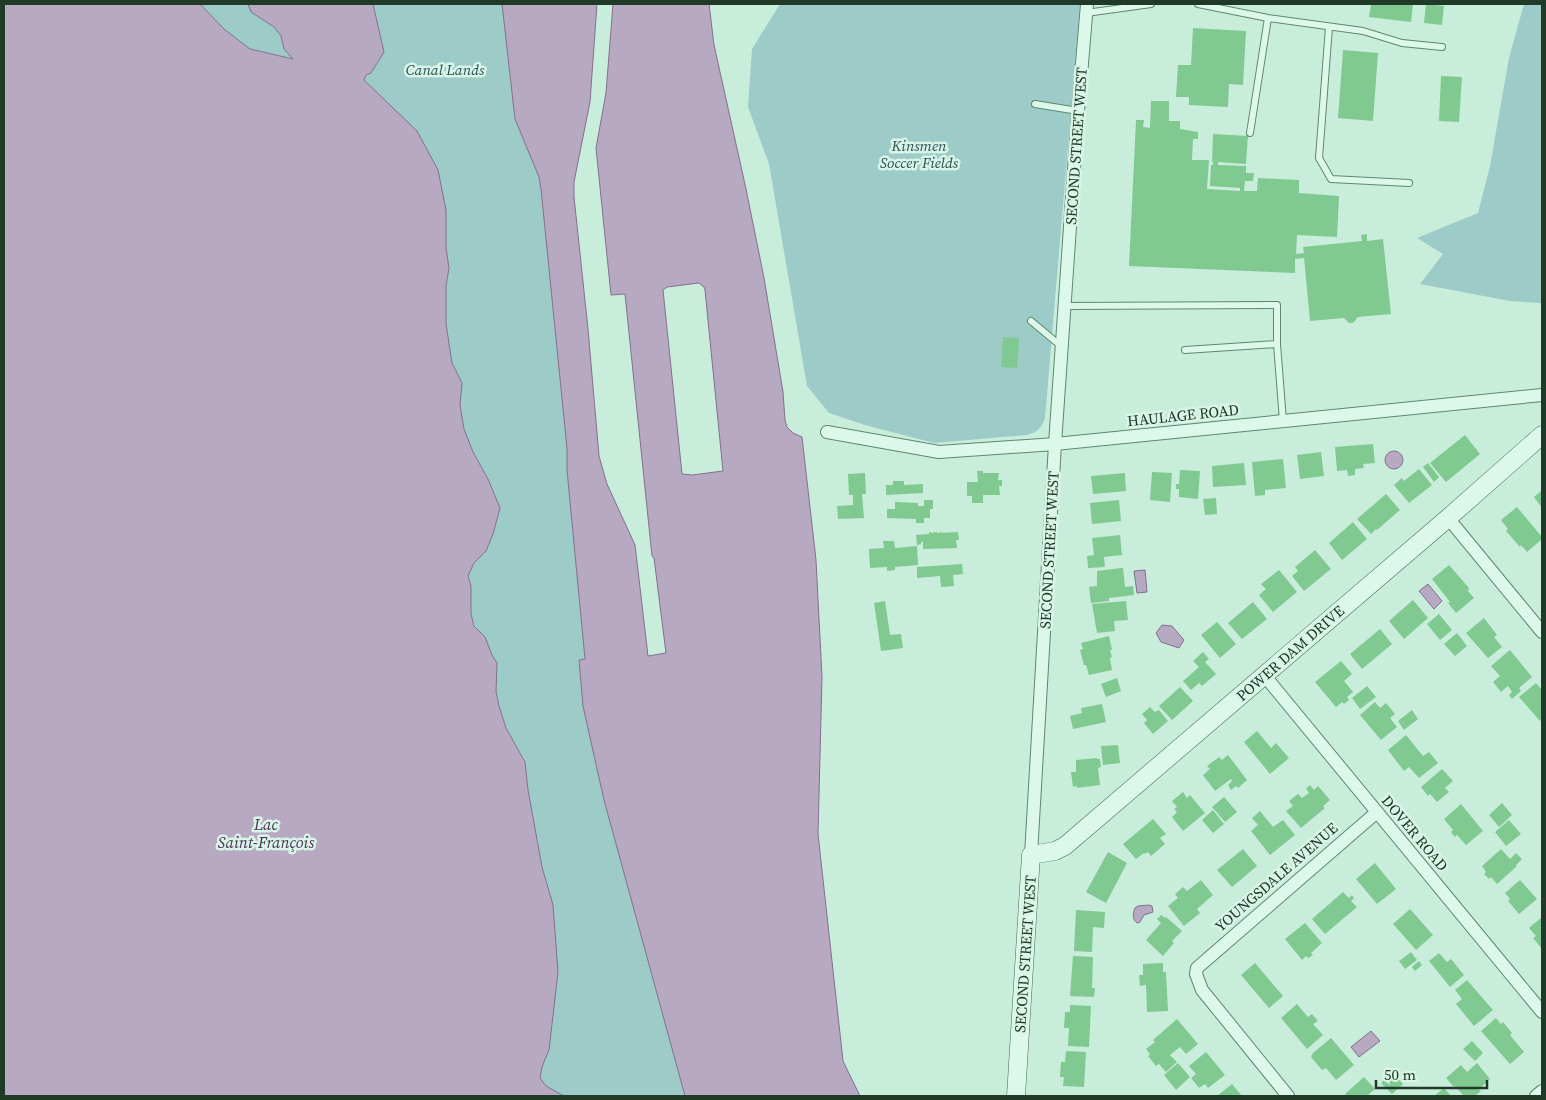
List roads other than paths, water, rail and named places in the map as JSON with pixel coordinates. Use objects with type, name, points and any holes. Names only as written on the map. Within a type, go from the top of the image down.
[{"type":"main road","name":"POWER DAM DRIVE","points":[[1031,855],[1055,851],[1065,846],[1448,518],[1542,435]]},
{"type":"main road","name":"SECOND STREET WEST","points":[[1016,1096],[1031,855]]},
{"type":"street","name":"SECOND STREET WEST","points":[[1031,855],[1055,444],[1087,8]]},
{"type":"street","name":"HAULAGE ROAD","points":[[828,432],[939,452],[1055,444],[1542,395]]},
{"type":"street","points":[[1448,518],[1542,632]]},
{"type":"street","name":"DOVER ROAD","points":[[1264,675],[1542,1012]]},
{"type":"street","name":"YOUNGSDALE AVENUE","points":[[1288,1096],[1202,990],[1198,981],[1197,968],[1377,812]]},
{"type":"street","points":[[1536,1096],[1542,1091]]},
{"type":"lane","points":[[1087,8],[1151,4]]},
{"type":"lane","points":[[1198,4],[1268,18],[1363,31],[1402,43],[1442,47]]},
{"type":"lane","points":[[1250,133],[1268,18]]},
{"type":"lane","points":[[1329,26],[1319,158],[1331,178],[1409,183]]},
{"type":"lane","points":[[1035,104],[1078,111]]},
{"type":"lane","points":[[1065,306],[1277,305],[1277,344],[1283,421]]},
{"type":"lane","points":[[1031,320],[1062,347]]},
{"type":"lane","points":[[1185,350],[1277,344]]},
{"type":"water","name":"Lac Saint-François","points":[[4,4],[200,4],[224,29],[250,49],[293,59],[284,49],[281,36],[274,27],[251,12],[248,4],[373,4],[384,52],[371,73],[366,75],[364,80],[417,131],[438,170],[446,210],[446,248],[449,268],[446,286],[446,324],[452,363],[462,383],[460,405],[464,429],[500,508],[486,551],[474,563],[468,576],[471,586],[471,614],[474,626],[485,637],[497,663],[496,692],[499,706],[506,728],[525,762],[528,790],[542,867],[553,905],[558,972],[549,1050],[540,1078],[546,1086],[564,1096],[4,1096]]},
{"type":"water","points":[[502,4],[597,4],[590,102],[574,182],[574,197],[599,456],[607,484],[635,545],[648,656],[666,653],[654,558],[652,556],[625,294],[611,295],[596,148],[606,93],[613,4],[709,4],[714,45],[764,278],[783,392],[785,420],[787,427],[793,433],[802,437],[816,560],[822,677],[818,834],[843,1061],[860,1096],[685,1096],[604,800],[583,706],[579,660],[585,659],[567,470],[567,448],[541,189],[539,177],[515,119]],"holes":[[[699,283],[704,287],[723,471],[692,475],[682,474],[663,290],[667,287]]]},
{"type":"water","points":[[1394,451],[1400,454],[1403,460],[1400,466],[1394,469],[1388,466],[1385,460],[1388,454]]},
{"type":"water","points":[[1145,570],[1147,592],[1137,593],[1134,571]]},
{"type":"water","points":[[1428,584],[1442,601],[1434,609],[1419,591]]},
{"type":"water","points":[[1162,625],[1172,626],[1184,640],[1179,648],[1161,642],[1156,633]]},
{"type":"water","points":[[1152,906],[1153,912],[1144,915],[1140,922],[1137,923],[1133,916],[1135,908]]},
{"type":"water","points":[[1371,1031],[1380,1041],[1359,1057],[1351,1047]]},
{"type":"park label","name":"Canal Lands","points":[[445,69]]},
{"type":"park label","name":"Kinsmen Soccer Fields","points":[[919,154]]}]
